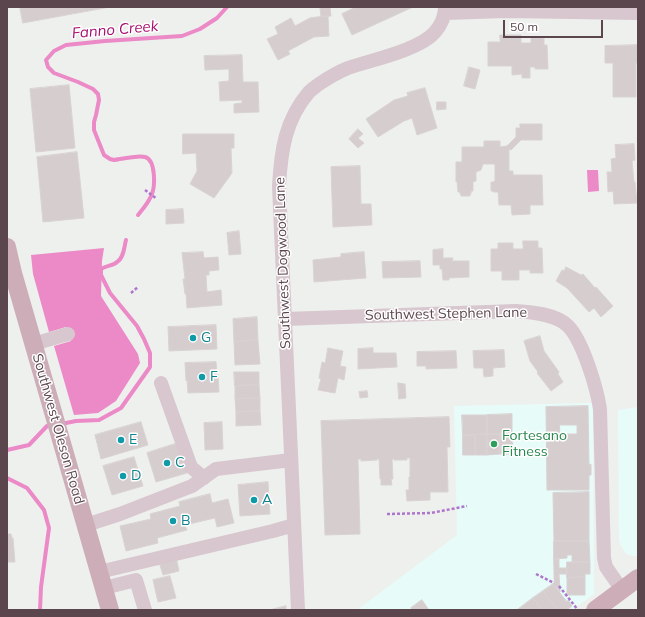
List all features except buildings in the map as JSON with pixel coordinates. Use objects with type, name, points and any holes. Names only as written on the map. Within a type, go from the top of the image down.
[{"type":"main road","name":"Southwest Oleson Road","points":[[7,247],[33,344],[110,610]]},
{"type":"main road","points":[[595,610],[638,578]]},
{"type":"street","points":[[445,10],[638,13]]},
{"type":"street","name":"Southwest Dogwood Lane","points":[[298,610],[279,186],[280,162],[284,143],[289,124],[295,110],[310,90],[347,69],[412,47],[427,39],[435,32],[441,23],[445,10]]},
{"type":"street","name":"Southwest Stephen Lane","points":[[285,319],[533,312],[559,320],[568,326],[576,337],[590,369],[599,399],[604,558],[606,567],[622,590]]},
{"type":"street","points":[[33,344],[68,334]]},
{"type":"street","points":[[161,383],[191,467],[204,478]]},
{"type":"street","points":[[86,525],[120,514],[192,486],[216,469],[291,460]]},
{"type":"street","points":[[101,580],[294,525]]},
{"type":"street","points":[[101,580],[136,580],[145,610]]},
{"type":"path","points":[[145,190],[157,199]]},
{"type":"path","points":[[131,293],[138,287]]},
{"type":"path","points":[[387,514],[431,513],[467,506]]},
{"type":"path","points":[[536,574],[554,583]]},
{"type":"path","points":[[559,586],[578,610]]},
{"type":"shaded area","points":[[587,170],[598,170],[599,191],[588,192]]},
{"type":"shaded area","points":[[104,248],[101,296],[138,354],[140,363],[116,401],[98,413],[74,415],[54,346],[71,341],[66,327],[49,332],[33,274],[31,255]]},
{"type":"shaded area","points":[[593,403],[594,594],[572,610],[357,610],[457,535],[454,406]]},
{"type":"shaded area","points":[[638,407],[638,556],[633,556],[626,554],[619,541],[618,410]]},
{"type":"waterway","name":"Fanno Creek","points":[[138,215],[146,205],[153,190],[154,174],[149,159],[145,157],[134,157],[114,160],[104,155],[94,130],[94,122],[99,100],[98,94],[93,89],[54,73],[48,67],[46,60],[54,51],[66,45],[182,36],[200,29],[217,18],[227,7]]},
{"type":"waterway","name":"Fanno Creek","points":[[61,424],[76,421],[99,420],[121,408],[150,367],[150,353],[144,339],[137,326],[110,293],[101,275],[101,269],[112,265],[121,258],[126,240]]},
{"type":"waterway","name":"Fanno Creek","points":[[7,450],[29,445],[47,426],[52,425]]},
{"type":"waterway","name":"Fanno Creek","points":[[7,478],[27,488],[44,510],[49,528],[41,587],[40,610]]},
{"type":"place","name":"G","points":[[193,338]]},
{"type":"place","name":"F","points":[[202,377]]},
{"type":"place","name":"E","points":[[121,440]]},
{"type":"place","name":"Fortesano Fitness","points":[[494,444]]},
{"type":"place","name":"C","points":[[167,463]]},
{"type":"place","name":"D","points":[[123,476]]},
{"type":"place","name":"A","points":[[254,500]]},
{"type":"place","name":"B","points":[[173,521]]}]
